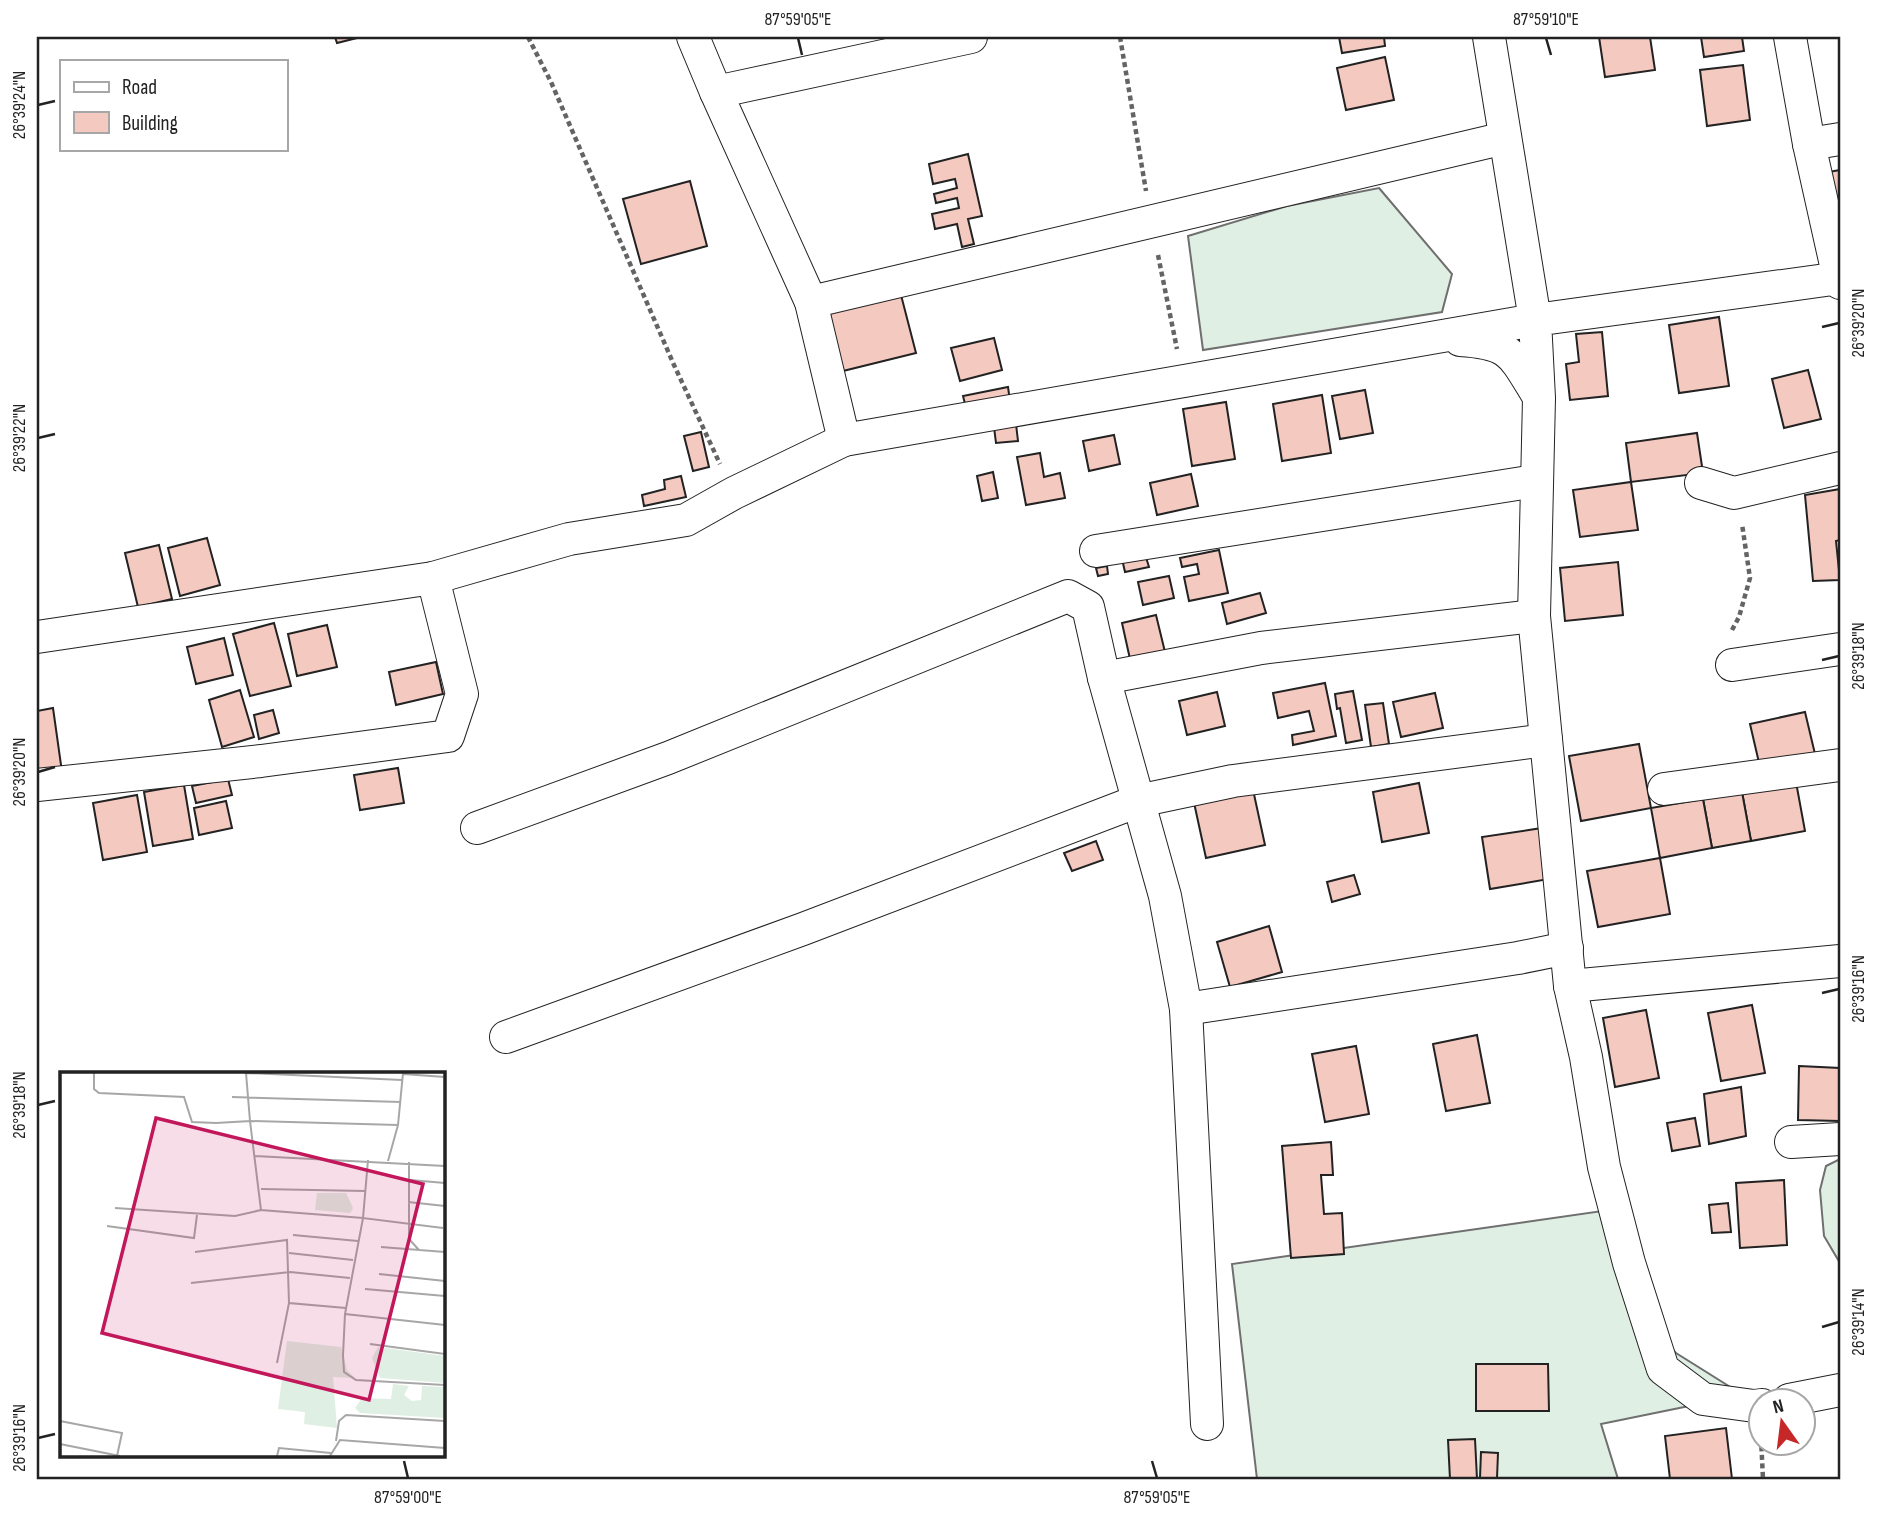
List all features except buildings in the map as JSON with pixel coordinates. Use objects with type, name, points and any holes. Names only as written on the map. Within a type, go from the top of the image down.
[{"type":"street","points":[[693,37],[811,302],[844,440]]},
{"type":"street","points":[[716,92],[971,37]]},
{"type":"street","points":[[1489,37],[1535,320],[1539,398],[1534,616],[1570,986],[1586,1057],[1604,1167],[1629,1263],[1663,1369],[1703,1399],[1748,1402]]},
{"type":"street","points":[[37,637],[433,578],[569,540],[686,520],[734,493],[844,440],[1535,320],[1840,280],[1808,144],[1790,37]]},
{"type":"street","points":[[811,302],[1505,138]]},
{"type":"street","points":[[1808,144],[1840,139]]},
{"type":"street","points":[[1423,338],[1498,345],[1517,361],[1539,398]]},
{"type":"street","points":[[1701,483],[1734,493],[1840,468]]},
{"type":"street","points":[[1096,551],[1535,481]]},
{"type":"street","points":[[37,785],[261,761],[449,736],[462,695],[433,578]]},
{"type":"street","points":[[477,828],[668,758],[1068,596],[1088,607],[1104,678],[1165,896],[1186,1009],[1207,1424]]},
{"type":"street","points":[[1104,678],[1261,648],[1534,616]]},
{"type":"street","points":[[1731,665],[1840,649]]},
{"type":"street","points":[[506,1037],[803,929],[1138,801],[1233,781],[1546,740]]},
{"type":"street","points":[[1664,789],[1840,765]]},
{"type":"street","points":[[1186,1009],[1518,958],[1567,948]]},
{"type":"street","points":[[1570,986],[1840,961]]},
{"type":"street","points":[[1791,1142],[1840,1139]]},
{"type":"street","points":[[1818,1394],[1840,1390]]},
{"type":"path","points":[[528,37],[551,82],[674,365],[734,493]]},
{"type":"path","points":[[1731,665],[1727,641],[1739,617],[1750,578],[1734,493]]},
{"type":"path","points":[[1763,1479],[1765,1456]]},
{"type":"green space","points":[[1379,188],[1452,274],[1442,312],[1203,350],[1188,236],[1287,206]]},
{"type":"green space","points":[[1840,1159],[1840,1263],[1824,1236],[1820,1190],[1826,1166]]},
{"type":"green space","points":[[1602,1211],[1638,1314],[1676,1353],[1743,1395],[1601,1424],[1618,1479],[1257,1479],[1232,1264]]}]
